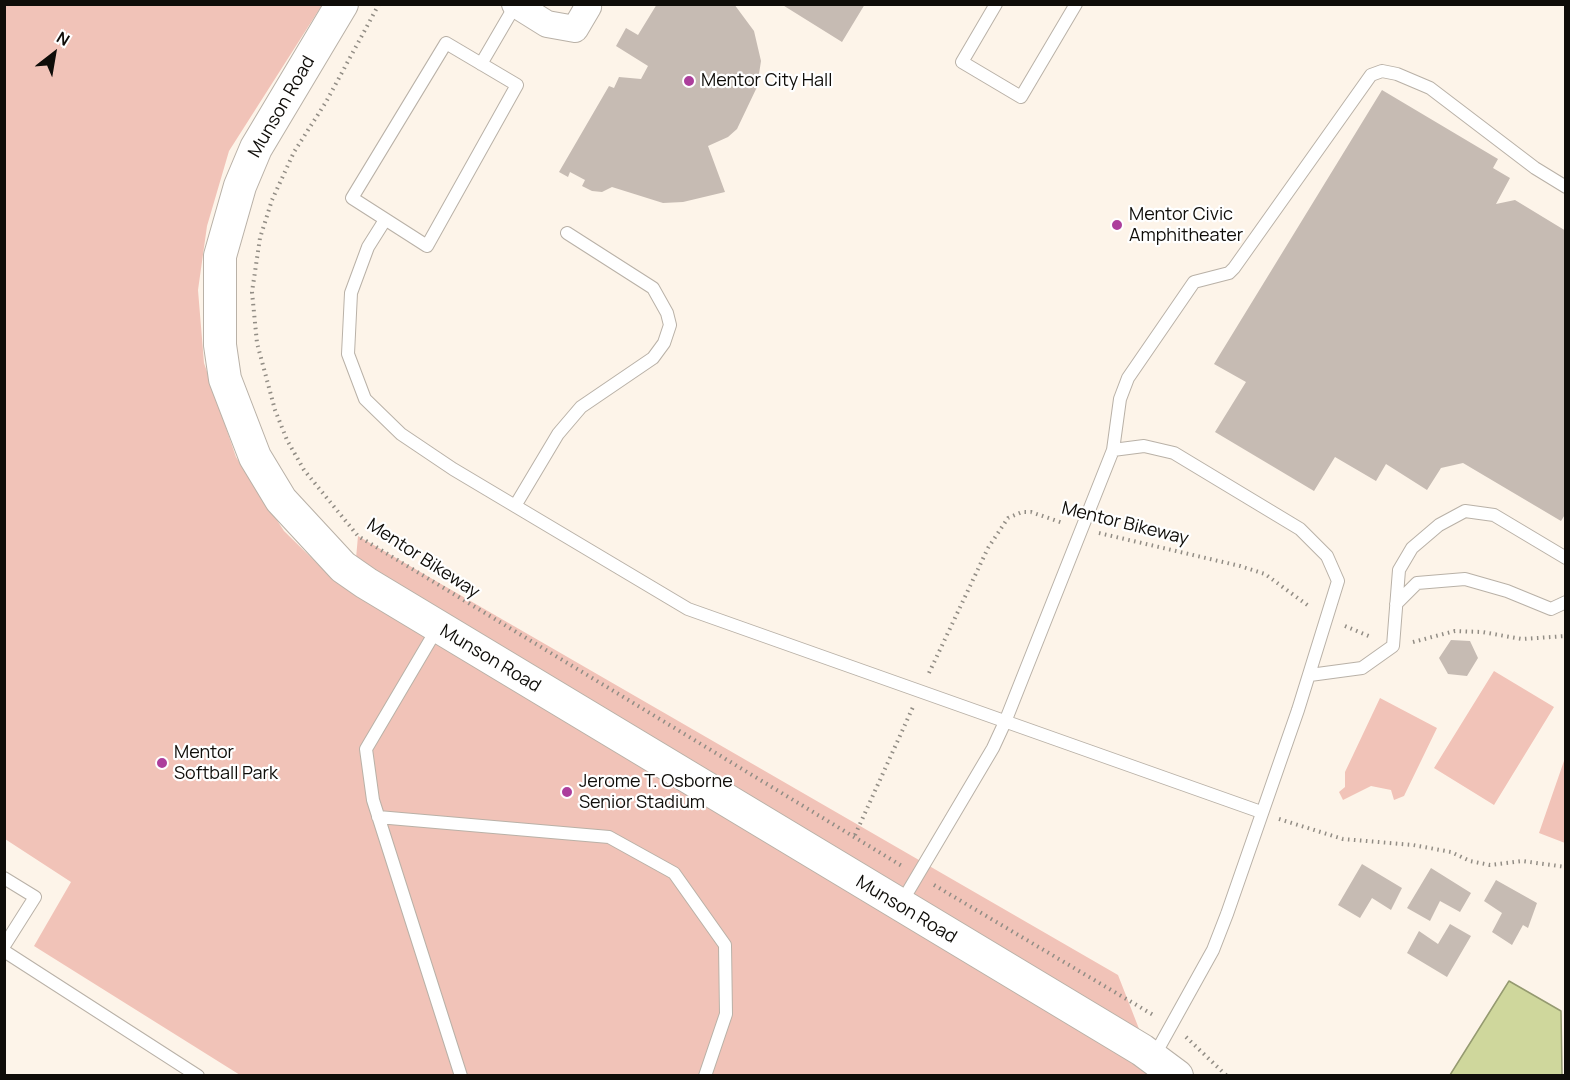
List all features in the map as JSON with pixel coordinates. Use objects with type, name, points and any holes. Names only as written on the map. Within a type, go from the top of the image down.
[{"type":"street","name":"Munson Road","points":[[342,4],[256,148],[240,186],[220,256],[220,345],[225,379],[255,457],[281,500],[343,567],[438,627],[1165,1067]]},
{"type":"street","points":[[516,5],[547,24],[575,29],[588,7],[586,4]]},
{"type":"lane","points":[[996,4],[962,62],[1021,97],[1076,4]]},
{"type":"lane","points":[[481,64],[516,5]]},
{"type":"lane","points":[[446,43],[481,64],[517,85],[427,246],[352,198],[446,43]]},
{"type":"lane","points":[[899,906],[993,748],[1005,722],[1113,450],[1120,399],[1128,378],[1194,282],[1229,273],[1234,268],[1371,75],[1382,72],[1396,74],[1430,88],[1535,168],[1566,187]]},
{"type":"lane","points":[[385,220],[368,247],[351,293],[348,354],[365,399],[401,434],[515,506],[688,609],[1262,812]]},
{"type":"lane","points":[[515,506],[558,434],[581,407],[653,358],[664,343],[670,325],[668,313],[653,288],[567,233]]},
{"type":"lane","points":[[1113,450],[1144,446],[1174,453],[1300,530],[1327,556],[1338,581],[1310,675],[1213,950],[1170,1025],[1165,1067]]},
{"type":"lane","points":[[1310,675],[1362,668],[1393,646],[1399,570],[1412,548],[1439,525],[1465,512],[1494,515],[1566,558]]},
{"type":"lane","points":[[1396,604],[1417,583],[1465,579],[1507,591],[1551,609],[1566,602]]},
{"type":"lane","points":[[438,627],[366,749],[372,800],[460,1076]]},
{"type":"lane","points":[[378,817],[609,837],[674,873],[725,945],[726,1014],[705,1076]]},
{"type":"lane","points":[[4,878],[35,897],[4,946]]},
{"type":"lane","points":[[4,951],[198,1076]]},
{"type":"path","name":"Mentor Bikeway","points":[[379,4],[326,102],[294,152],[272,200],[260,238],[252,292],[257,343],[275,410],[287,440],[304,470],[358,536],[444,590],[855,835],[917,875],[1170,1025],[1227,1076]]},
{"type":"path","name":"Mentor Bikeway","points":[[855,835],[988,548],[1008,518],[1031,512],[1081,529],[1240,566],[1264,574],[1328,619],[1393,646]]},
{"type":"path","points":[[1393,646],[1455,631],[1482,632],[1522,639],[1566,636]]},
{"type":"path","points":[[1262,812],[1307,830],[1343,839],[1432,848],[1490,865],[1522,861],[1566,867]]},
{"type":"shaded area","points":[[4,5],[322,5],[229,151],[207,226],[198,290],[204,363],[236,457],[284,531],[330,576],[353,592],[358,536],[1118,975],[1157,1075],[240,1075],[34,946],[71,882],[5,839]]},
{"type":"shaded area","points":[[1494,671],[1554,707],[1494,805],[1434,768]]},
{"type":"shaded area","points":[[1380,698],[1437,728],[1404,796],[1394,800],[1391,790],[1371,786],[1343,800],[1339,792],[1345,787],[1345,772]]},
{"type":"shaded area","points":[[1565,758],[1566,843],[1539,833]]},
{"type":"shaded area","points":[[1509,981],[1561,1011],[1562,1075],[1450,1075]]},
{"type":"building","points":[[657,4],[734,4],[754,31],[761,61],[757,87],[737,129],[728,137],[708,146],[725,192],[683,202],[663,203],[612,187],[602,192],[592,191],[582,186],[585,180],[570,172],[568,177],[559,172],[609,86],[614,88],[619,77],[641,79],[648,66],[616,46],[626,28],[638,35]]},
{"type":"building","points":[[781,4],[865,4],[842,42]]},
{"type":"building","points":[[1382,90],[1498,159],[1493,168],[1510,178],[1496,204],[1515,200],[1566,231],[1566,513],[1561,521],[1463,463],[1441,468],[1427,490],[1386,464],[1376,481],[1335,457],[1314,491],[1215,432],[1246,382],[1214,364]]},
{"type":"building","points":[[1451,640],[1470,641],[1478,658],[1467,676],[1448,674],[1439,658]]},
{"type":"building","points":[[1362,864],[1402,888],[1391,910],[1372,898],[1360,918],[1338,905]]},
{"type":"building","points":[[1431,868],[1471,893],[1460,912],[1440,901],[1430,921],[1407,908]]},
{"type":"building","points":[[1496,880],[1537,903],[1528,928],[1523,925],[1512,945],[1492,932],[1502,913],[1484,901]]},
{"type":"building","points":[[1450,924],[1471,936],[1447,977],[1407,953],[1419,931],[1438,944]]},
{"type":"place","name":"Mentor City Hall","points":[[689,81]]},
{"type":"place","name":"Mentor Civic Amphitheater","points":[[1117,225]]},
{"type":"place","name":"Mentor Softball Park","points":[[162,763]]},
{"type":"place","name":"Jerome T. Osborne Senior Stadium","points":[[567,792]]}]
